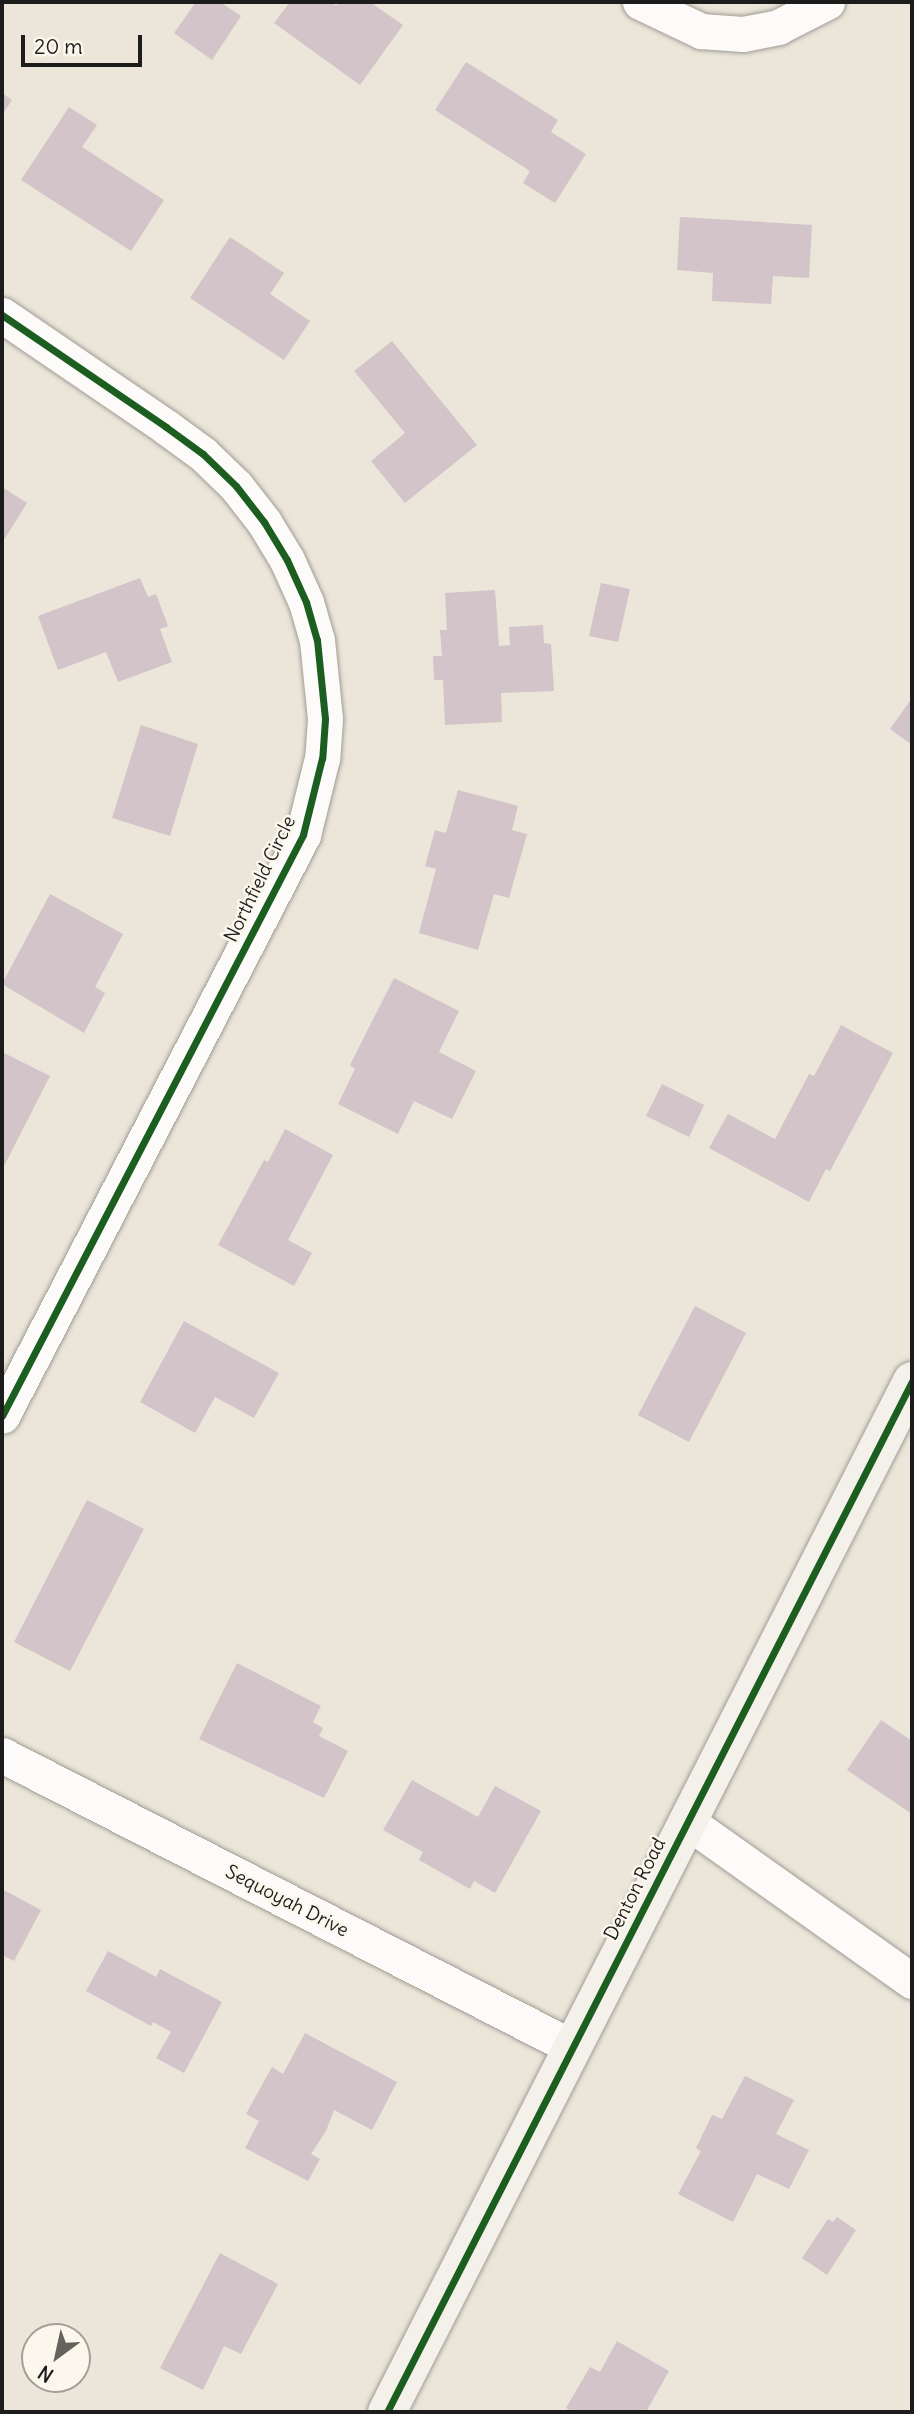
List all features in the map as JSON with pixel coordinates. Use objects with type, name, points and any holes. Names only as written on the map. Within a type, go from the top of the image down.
[{"type":"street","points":[[640,2],[701,31],[743,34],[778,27],[827,2]]},
{"type":"street","name":"Northfield Circle","points":[[2,315],[203,454],[236,486],[264,522],[288,560],[306,603],[317,640],[325,719],[320,771],[303,835],[2,1416]]},
{"type":"street","name":"Denton Road","points":[[387,2412],[912,1381]]},
{"type":"street","name":"Sequoyah Drive","points":[[2,1755],[572,2047]]},
{"type":"street","points":[[688,1822],[912,1980]]},
{"type":"building","points":[[196,2],[220,2],[241,16],[212,60],[174,33]]},
{"type":"building","points":[[290,2],[331,2],[336,6],[339,2],[370,2],[403,25],[360,85],[274,23]]},
{"type":"building","points":[[466,62],[558,120],[551,132],[586,154],[555,203],[523,183],[530,171],[435,110]]},
{"type":"building","points":[[2,93],[12,100],[2,115]]},
{"type":"building","points":[[69,107],[97,125],[82,147],[164,200],[131,251],[21,180]]},
{"type":"building","points":[[680,217],[812,225],[809,278],[773,276],[771,304],[712,301],[713,273],[677,270]]},
{"type":"building","points":[[230,237],[284,273],[270,294],[310,321],[284,360],[190,298]]},
{"type":"building","points":[[392,341],[477,445],[405,503],[371,461],[405,433],[354,371]]},
{"type":"building","points":[[2,487],[27,503],[2,543]]},
{"type":"building","points":[[140,578],[148,597],[156,594],[168,626],[160,629],[172,662],[118,682],[106,652],[58,670],[38,616]]},
{"type":"building","points":[[601,583],[630,589],[618,642],[589,636]]},
{"type":"building","points":[[495,590],[499,646],[510,645],[509,627],[543,625],[544,643],[551,644],[554,691],[501,693],[502,722],[445,725],[443,680],[434,680],[433,656],[442,656],[440,630],[447,630],[445,593]]},
{"type":"building","points":[[912,698],[912,745],[890,729]]},
{"type":"building","points":[[141,725],[198,744],[170,836],[112,818]]},
{"type":"building","points":[[458,790],[518,806],[512,830],[527,834],[509,898],[494,894],[478,950],[419,933],[436,869],[425,866],[435,830],[446,833]]},
{"type":"building","points":[[50,894],[123,934],[95,987],[105,993],[84,1033],[2,984]]},
{"type":"building","points":[[394,978],[459,1011],[439,1052],[476,1071],[452,1119],[414,1101],[398,1134],[338,1104],[355,1069],[350,1065]]},
{"type":"building","points":[[841,1025],[893,1053],[830,1171],[826,1169],[809,1202],[709,1148],[728,1114],[775,1139],[809,1074],[814,1076]]},
{"type":"building","points":[[2,1052],[50,1076],[2,1170]]},
{"type":"building","points":[[662,1084],[704,1105],[689,1137],[646,1116]]},
{"type":"building","points":[[285,1129],[333,1155],[288,1240],[312,1253],[294,1286],[218,1245],[264,1160],[268,1162]]},
{"type":"building","points":[[695,1306],[746,1333],[689,1442],[638,1415]]},
{"type":"building","points":[[184,1321],[279,1373],[254,1418],[215,1397],[195,1433],[140,1402]]},
{"type":"building","points":[[87,1500],[144,1529],[70,1671],[14,1642]]},
{"type":"building","points":[[237,1663],[321,1706],[313,1722],[323,1728],[319,1736],[348,1751],[324,1798],[199,1739]]},
{"type":"building","points":[[881,1720],[912,1741],[912,1814],[847,1770]]},
{"type":"building","points":[[412,1780],[478,1817],[495,1786],[541,1811],[495,1893],[474,1881],[470,1889],[419,1860],[423,1852],[383,1830]]},
{"type":"building","points":[[2,1889],[41,1910],[14,1961],[2,1955]]},
{"type":"building","points":[[108,1951],[156,1977],[160,1969],[222,2002],[184,2073],[156,2058],[171,2032],[153,2022],[151,2026],[86,1991]]},
{"type":"building","points":[[305,2033],[397,2082],[372,2130],[334,2110],[326,2131],[311,2154],[320,2159],[308,2181],[245,2148],[259,2121],[246,2114],[272,2067],[283,2074]]},
{"type":"building","points":[[745,2076],[794,2100],[776,2134],[809,2150],[789,2189],[757,2174],[733,2222],[678,2194],[701,2151],[696,2148],[712,2115],[722,2119]]},
{"type":"building","points":[[837,2217],[856,2230],[827,2275],[802,2258],[828,2219],[833,2222]]},
{"type":"building","points":[[220,2253],[278,2284],[241,2354],[224,2346],[203,2390],[160,2368]]},
{"type":"building","points":[[617,2341],[669,2371],[646,2412],[573,2412],[566,2408],[590,2367],[600,2372]]},
{"type":"cycle path","points":[[2,315],[203,454],[236,486],[264,522],[287,560],[306,602],[317,640],[325,719],[322,758],[303,835],[2,1416]]},
{"type":"cycle path","points":[[387,2412],[912,1381]]}]
